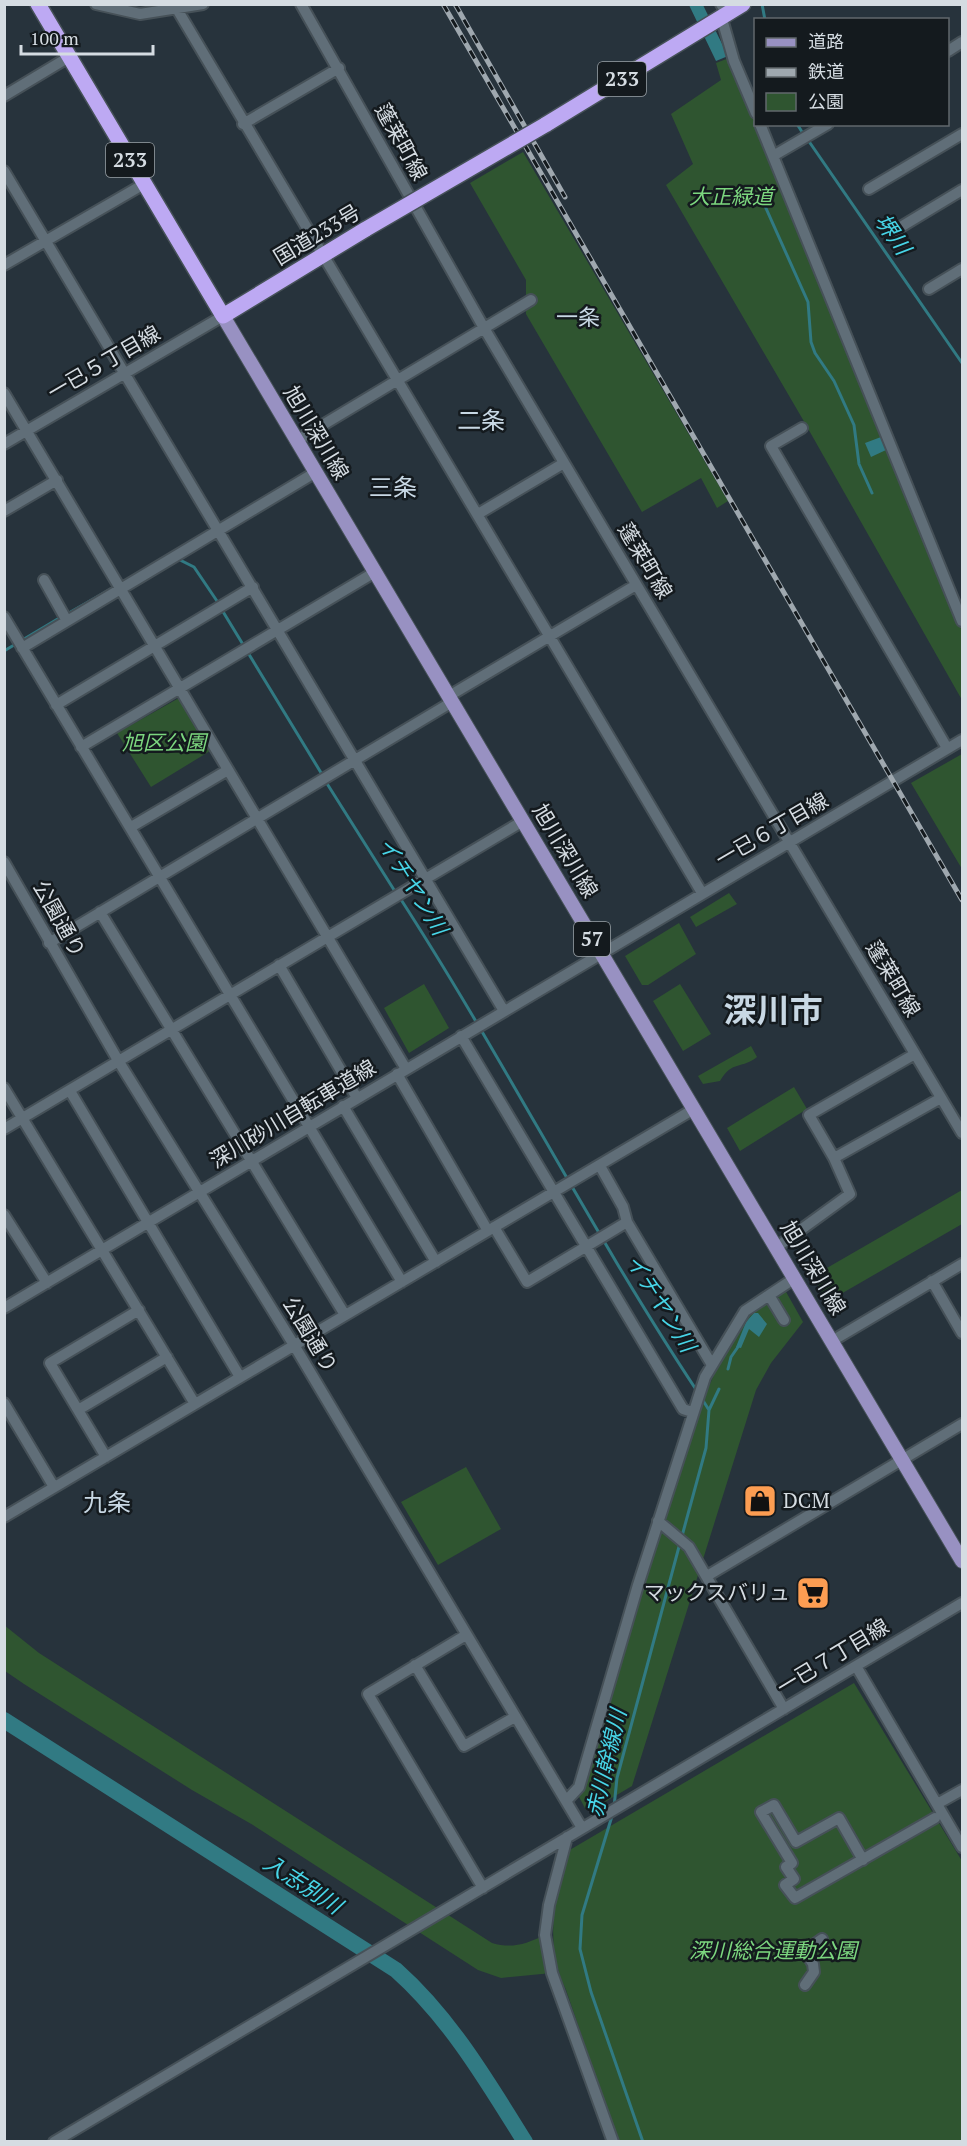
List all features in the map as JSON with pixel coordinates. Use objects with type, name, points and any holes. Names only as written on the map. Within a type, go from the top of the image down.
[{"type":"highway","name":"233","points":[[38,4],[223,316]]},
{"type":"highway","name":"国道233号","points":[[223,316],[699,33],[722,15],[743,4]]},
{"type":"main road","name":"旭川深川線","points":[[223,316],[963,1561]]},
{"type":"street","points":[[96,4],[140,14],[203,4]]},
{"type":"street","name":"蓬莱町線","points":[[301,4],[484,328],[963,1133]]},
{"type":"street","points":[[175,7],[702,893]]},
{"type":"street","points":[[722,15],[734,61],[754,108]]},
{"type":"street","points":[[949,50],[963,42]]},
{"type":"street","points":[[4,96],[69,57]]},
{"type":"street","points":[[243,124],[339,68]]},
{"type":"street","points":[[761,126],[963,621]]},
{"type":"street","points":[[774,156],[825,126]]},
{"type":"street","points":[[869,189],[963,134]]},
{"type":"street","points":[[4,171],[126,372],[504,1011]]},
{"type":"street","points":[[4,265],[144,184]]},
{"type":"street","points":[[894,231],[963,190]]},
{"type":"street","points":[[929,289],[963,269]]},
{"type":"street","points":[[296,441],[531,300]]},
{"type":"street","name":"一已５丁目線","points":[[4,444],[223,316]]},
{"type":"street","points":[[4,393],[328,936],[401,1072],[491,1229],[527,1282],[627,1222]]},
{"type":"street","points":[[802,428],[771,446],[947,748]]},
{"type":"street","points":[[478,514],[564,463]]},
{"type":"street","points":[[22,648],[316,472]]},
{"type":"street","points":[[4,511],[57,480]]},
{"type":"street","points":[[81,747],[375,572]]},
{"type":"street","points":[[44,580],[67,621]]},
{"type":"street","points":[[49,943],[356,761],[451,699],[636,585]]},
{"type":"street","points":[[56,705],[253,587]]},
{"type":"street","points":[[4,617],[402,1282]]},
{"type":"street","name":"一已６丁目線","points":[[601,953],[963,740]]},
{"type":"street","points":[[131,827],[228,770]]},
{"type":"street","points":[[4,1129],[523,821]]},
{"type":"street","name":"公園通り","points":[[4,862],[119,1062],[294,1345],[582,1828]]},
{"type":"street","points":[[100,912],[345,1315]]},
{"type":"street","name":"深川砂川自転車道線","points":[[4,1308],[601,953]]},
{"type":"street","points":[[279,965],[357,1098]]},
{"type":"street","points":[[461,1036],[683,1409],[692,1412]]},
{"type":"street","points":[[777,1247],[850,1194],[834,1158],[809,1115],[915,1054]]},
{"type":"street","points":[[4,1088],[195,1404]]},
{"type":"street","points":[[70,1091],[240,1377]]},
{"type":"street","points":[[834,1158],[941,1098]]},
{"type":"street","points":[[343,1106],[436,1262]]},
{"type":"street","points":[[4,1517],[694,1109]]},
{"type":"street","points":[[600,1166],[623,1207],[627,1222],[712,1365]]},
{"type":"street","points":[[4,1215],[47,1284]]},
{"type":"street","points":[[832,1341],[963,1264]]},
{"type":"street","points":[[566,1801],[579,1787],[658,1521],[705,1377],[745,1311],[795,1278]]},
{"type":"street","points":[[932,1281],[963,1333]]},
{"type":"street","points":[[769,1295],[784,1320]]},
{"type":"street","points":[[106,1457],[50,1363],[138,1310]]},
{"type":"street","points":[[78,1410],[166,1357]]},
{"type":"street","points":[[4,1403],[54,1487]]},
{"type":"street","points":[[707,1576],[963,1424]]},
{"type":"street","points":[[658,1521],[689,1547],[784,1709]]},
{"type":"street","name":"一已７丁目線","points":[[54,2142],[963,1603]]},
{"type":"street","points":[[466,1635],[368,1694],[483,1888]]},
{"type":"street","points":[[416,1665],[464,1746],[515,1717]]},
{"type":"street","points":[[856,1666],[963,1847]]},
{"type":"street","points":[[937,1804],[963,1790]]},
{"type":"street","points":[[863,1860],[839,1818],[796,1842],[774,1805],[761,1812],[792,1863],[786,1867],[794,1879],[785,1885],[795,1898],[863,1860],[935,1818]]},
{"type":"street","points":[[567,1837],[549,1905],[545,1935],[552,1973],[613,2142]]},
{"type":"street","points":[[805,1985],[814,1972],[813,1964],[805,1951],[822,1939]]},
{"type":"green space","name":"大正緑道","points":[[729,58],[754,119],[754,126],[757,126],[962,631],[962,700],[802,418],[666,185],[693,164],[671,114],[721,80],[716,63]]},
{"type":"green space","points":[[523,152],[728,501],[717,508],[701,478],[642,512],[526,314],[526,280],[470,183]]},
{"type":"green space","name":"旭区公園","points":[[179,698],[210,751],[151,787],[117,733]]},
{"type":"green space","points":[[962,754],[962,869],[911,783]]},
{"type":"green space","points":[[729,893],[737,904],[696,927],[690,917]]},
{"type":"green space","points":[[679,923],[696,954],[648,985],[642,985],[625,956]]},
{"type":"green space","points":[[424,984],[449,1028],[409,1053],[384,1008]]},
{"type":"green space","points":[[680,984],[711,1034],[683,1051],[653,1001]]},
{"type":"green space","points":[[751,1046],[757,1057],[752,1061],[733,1067],[724,1074],[720,1081],[703,1084],[698,1076]]},
{"type":"green space","points":[[794,1087],[807,1109],[740,1151],[727,1128]]},
{"type":"green space","points":[[962,1190],[962,1224],[827,1302],[813,1276]]},
{"type":"green space","points":[[785,1290],[803,1322],[771,1363],[756,1390],[632,1786],[593,1809],[586,1810],[578,1795],[697,1413],[722,1357],[746,1314]]},
{"type":"green space","points":[[466,1467],[501,1529],[438,1565],[401,1502]]},
{"type":"green space","points":[[4,1625],[39,1653],[492,1943],[506,1946],[519,1945],[545,1935],[552,1973],[501,1978],[478,1970],[253,1825],[192,1790],[24,1684],[5,1671]]},
{"type":"green space","name":"深川総合運動公園","points":[[854,1683],[962,1861],[962,2141],[618,2141],[555,1956],[553,1921],[555,1903],[568,1851]]},
{"type":"water","points":[[689,5],[703,5],[728,56],[716,61]]},
{"type":"water","points":[[881,437],[886,450],[871,457],[865,443]]},
{"type":"water","points":[[754,1313],[758,1313],[767,1324],[759,1337],[749,1329],[741,1348],[736,1347],[746,1322]]},
{"type":"waterway","name":"堺川","points":[[762,4],[765,18]]},
{"type":"waterway","name":"堺川","points":[[798,126],[804,135]]},
{"type":"waterway","name":"堺川","points":[[808,140],[962,363]]},
{"type":"waterway","points":[[760,195],[808,302],[811,342],[815,353],[834,381],[854,425],[859,464],[872,493]]},
{"type":"waterway","name":"イチヤン川","points":[[178,559],[194,567],[219,604]]},
{"type":"waterway","name":"イチヤン川","points":[[67,614],[116,586]]},
{"type":"waterway","name":"イチヤン川","points":[[222,610],[323,776]]},
{"type":"waterway","name":"イチヤン川","points":[[4,651],[61,617]]},
{"type":"waterway","name":"イチヤン川","points":[[326,782],[396,893]]},
{"type":"waterway","name":"イチヤン川","points":[[400,898],[475,1020],[620,1269],[697,1391]]},
{"type":"waterway","name":"赤川幹線川","points":[[728,1369],[731,1357],[740,1344]]},
{"type":"waterway","name":"赤川幹線川","points":[[682,1536],[706,1448],[709,1410],[719,1389]]},
{"type":"waterway","name":"イチヤン川","points":[[702,1399],[709,1410]]},
{"type":"waterway","name":"赤川幹線川","points":[[614,1807],[617,1778],[680,1543]]},
{"type":"waterway","name":"入志別川","points":[[4,1720],[396,1970],[451,2029],[482,2073],[525,2142]]},
{"type":"waterway","name":"赤川幹線川","points":[[612,1816],[582,1915],[580,1949],[591,1992],[643,2142]]},
{"type":"railway","points":[[443,4],[962,900]]},
{"type":"railway","points":[[455,4],[565,197]]},
{"type":"place","name":"DCM","points":[[760,1501]]},
{"type":"place","name":"マックスバリュ","points":[[813,1593]]},
{"type":"district","name":"一条","points":[[578,317]]},
{"type":"district","name":"二条","points":[[481,421]]},
{"type":"district","name":"三条","points":[[393,488]]},
{"type":"district","name":"深川市","points":[[773,1010]]},
{"type":"district","name":"九条","points":[[107,1503]]}]
